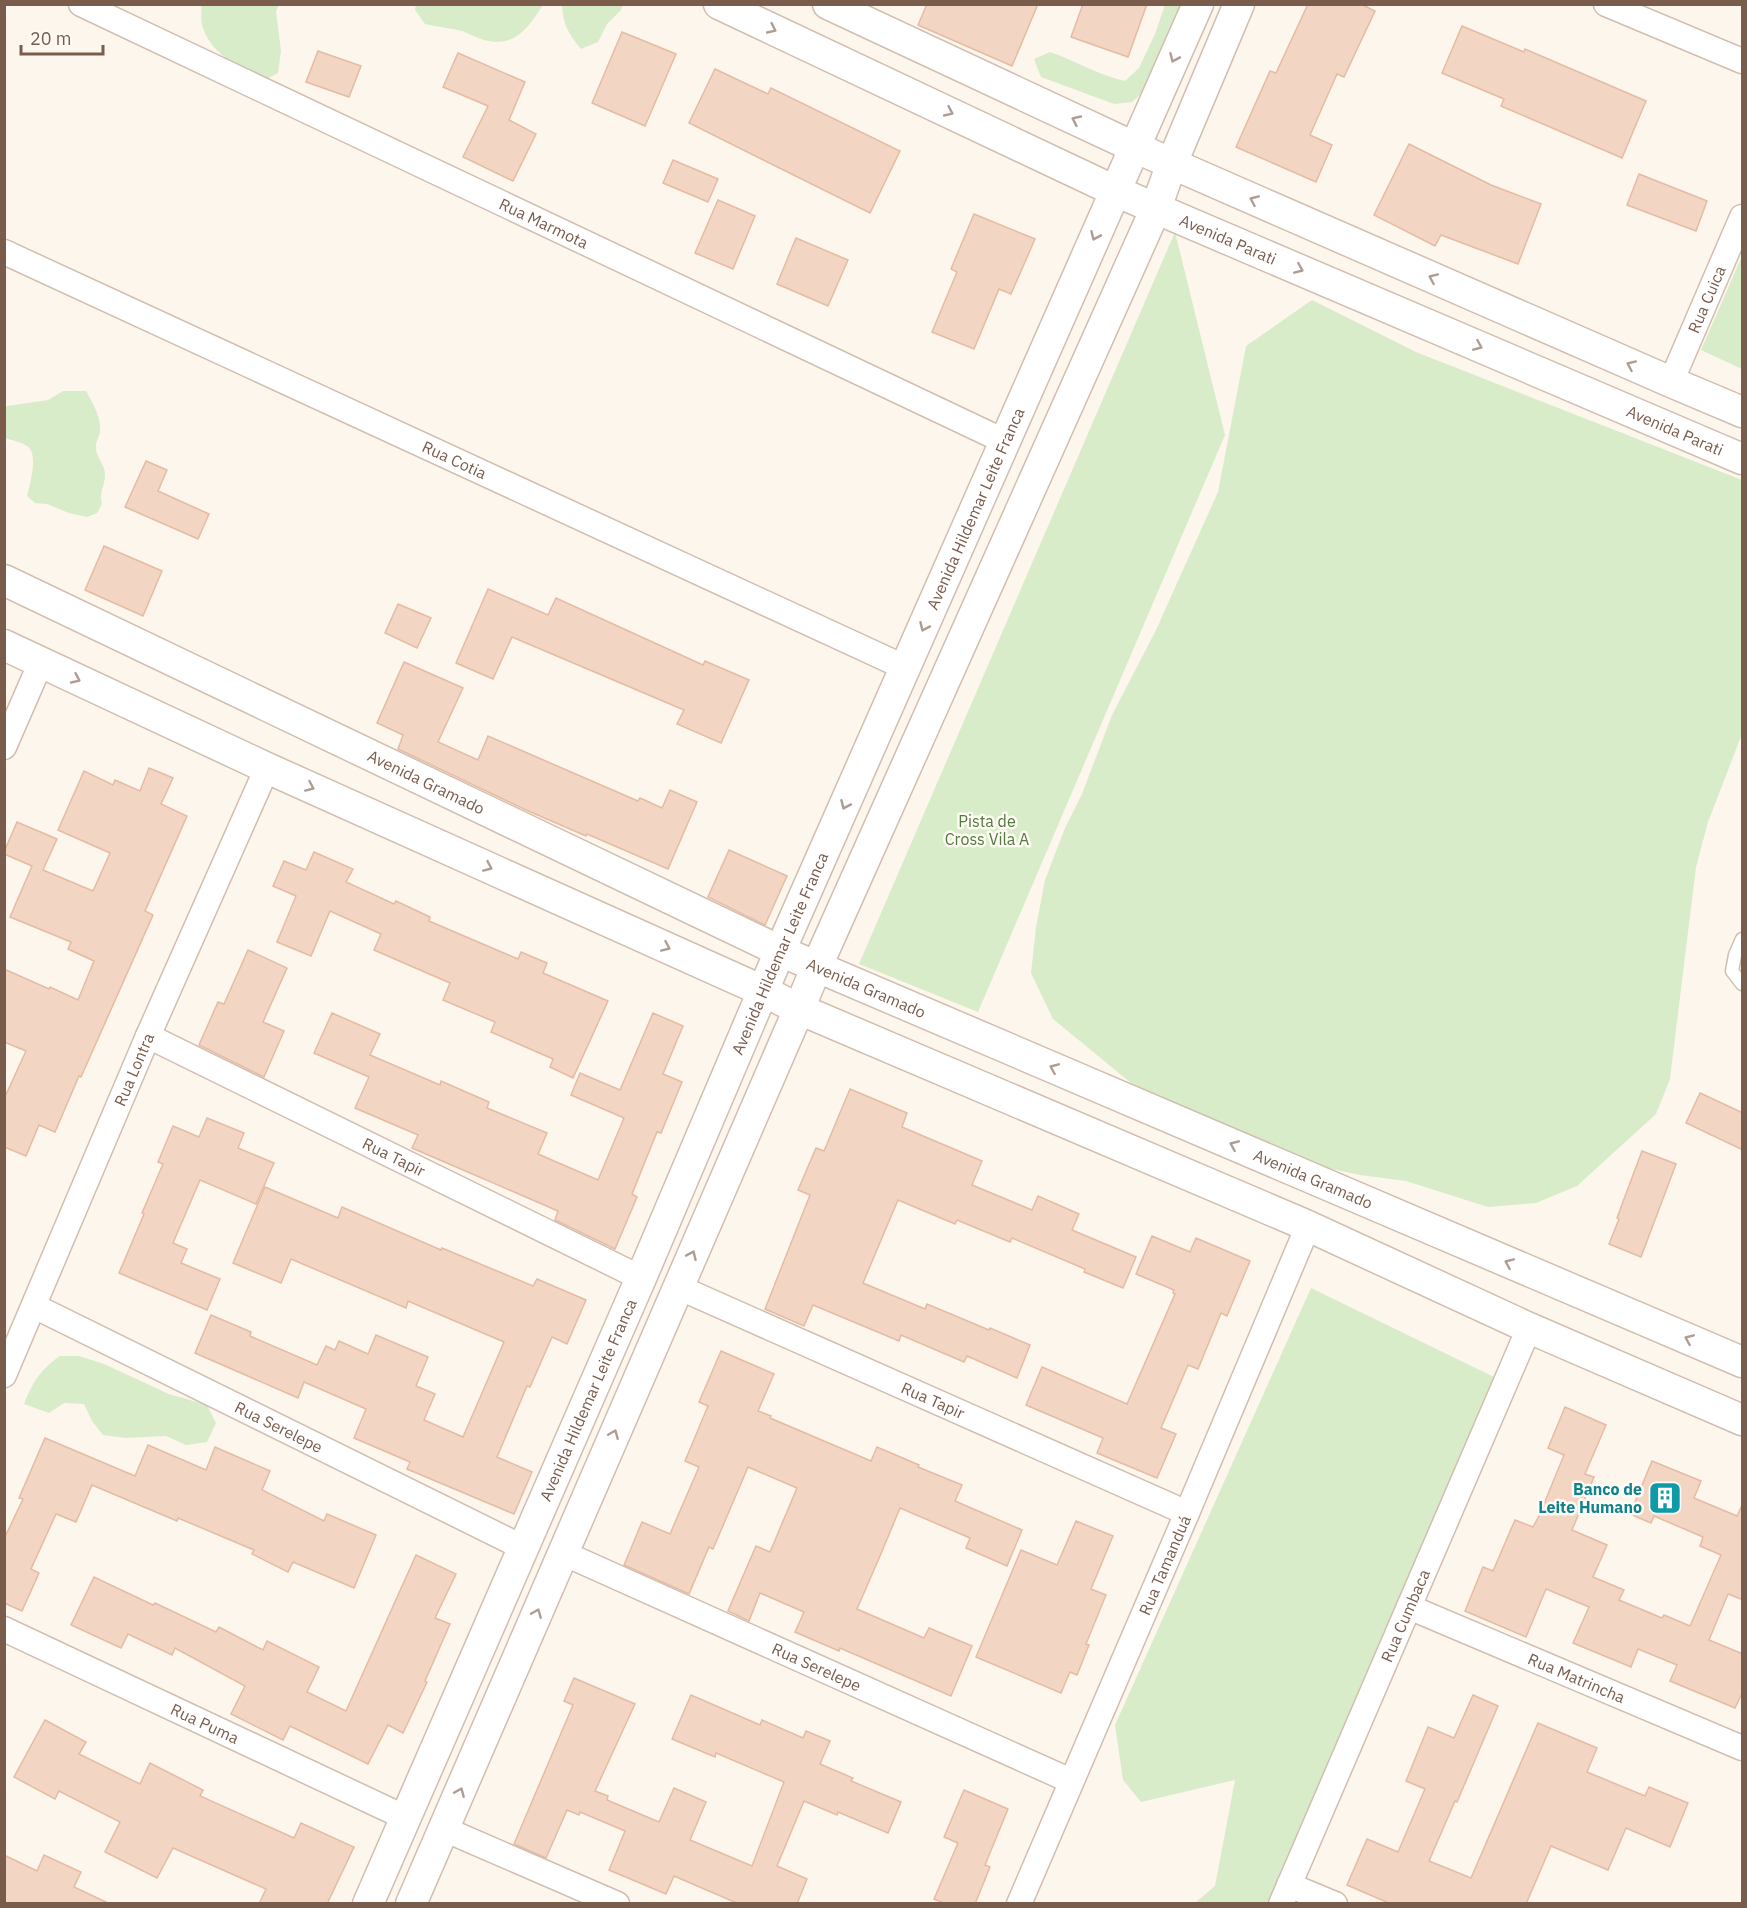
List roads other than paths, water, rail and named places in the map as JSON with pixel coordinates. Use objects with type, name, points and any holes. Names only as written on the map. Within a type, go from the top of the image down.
[{"type":"street","name":"Rua Marmota","points":[[81,4],[1006,442]]},
{"type":"street","name":"Avenida Parati","points":[[719,4],[1115,191],[1743,459]]},
{"type":"street","points":[[828,4],[1134,147],[1743,412]]},
{"type":"street","name":"Avenida Hildemar Leite Franca","points":[[368,1904],[642,1278],[780,951],[1198,4]]},
{"type":"street","points":[[411,1904],[817,966],[1156,208],[1172,163],[1239,4]]},
{"type":"street","points":[[1606,4],[1743,61]]},
{"type":"street","name":"Rua Cuica","points":[[1671,382],[1743,217]]},
{"type":"street","name":"Rua Cotia","points":[[4,252],[906,668]]},
{"type":"street","name":"Avenida Gramado","points":[[4,580],[780,951],[1743,1362]]},
{"type":"street","points":[[4,645],[267,768],[800,1009],[1308,1226],[1529,1328],[1743,1420]]},
{"type":"street","points":[[4,747],[42,662]]},
{"type":"street","name":"Rua Lontra","points":[[4,1375],[148,1036],[267,768]]},
{"type":"street","name":"Rua Tapir","points":[[148,1036],[642,1278]]},
{"type":"street","name":"Rua Tamanduá","points":[[1019,1904],[1308,1226]]},
{"type":"street","name":"Rua Tapir","points":[[678,1287],[1187,1513]]},
{"type":"street","name":"Rua Serelepe","points":[[34,1306],[524,1548]]},
{"type":"street","name":"Rua Cumbaca","points":[[1285,1894],[1529,1328]]},
{"type":"street","name":"Rua Serelepe","points":[[563,1552],[1071,1781]]},
{"type":"street","name":"Rua Matrincha","points":[[1409,1607],[1743,1748]]},
{"type":"street","name":"Rua Puma","points":[[4,1629],[406,1818]]},
{"type":"street","points":[[444,1829],[617,1904]]},
{"type":"street","points":[[1285,1894],[1335,1904]]},
{"type":"lane","points":[[1743,939],[1732,971],[1743,984]]},
{"type":"place","name":"Banco de Leite Humano","points":[[1665,1498]]},
{"type":"park label","name":"Pista de Cross Vila A","points":[[987,830]]}]
